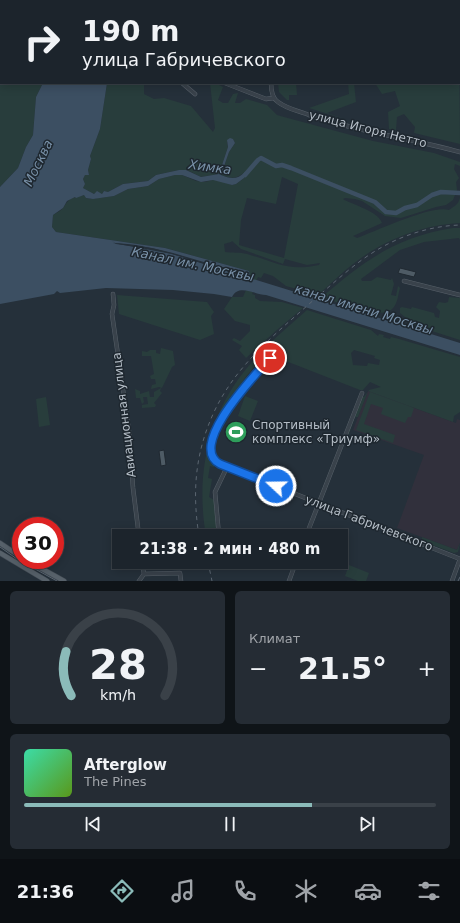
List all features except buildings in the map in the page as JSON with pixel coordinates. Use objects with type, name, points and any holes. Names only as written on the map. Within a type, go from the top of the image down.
[{"type":"main road","points":[[0,543],[12,552]]},
{"type":"main road","points":[[0,554],[47,581]]},
{"type":"main road","points":[[42,569],[64,581]]},
{"type":"street","points":[[183,84],[195,94]]},
{"type":"street","points":[[228,84],[266,99],[274,98],[272,95],[271,84]]},
{"type":"street","name":"улица Игоря Нетто","points":[[274,98],[277,102],[287,107],[330,122],[431,144],[460,152]]},
{"type":"street","points":[[404,281],[460,295]]},
{"type":"street","name":"Авиационная улица","points":[[113,294],[114,305],[112,314],[128,425],[138,529]]},
{"type":"street","name":"улица Габричевского","points":[[270,358],[223,415],[211,447],[212,456],[217,462],[460,559]]},
{"type":"street","points":[[309,529],[362,392]]},
{"type":"street","points":[[218,529],[215,492],[227,467]]},
{"type":"street","points":[[0,554],[5,548]]},
{"type":"street","points":[[452,581],[460,559]]},
{"type":"street","points":[[139,581],[144,574],[143,569]]},
{"type":"street","points":[[289,581],[293,569]]},
{"type":"street","points":[[144,574],[180,573],[181,581]]},
{"type":"shaded area","points":[[368,391],[456,423],[457,419],[460,420],[460,543],[457,550],[397,528],[424,455],[353,430]]},
{"type":"green space","points":[[0,84],[42,84],[36,97],[33,135],[26,147],[18,168],[0,187]]},
{"type":"green space","points":[[107,84],[144,84],[144,94],[154,99],[164,98],[191,106],[213,132],[215,128],[210,84],[217,84],[223,87],[218,100],[223,103],[228,103],[233,94],[238,93],[235,103],[240,103],[246,99],[267,105],[277,115],[373,141],[434,153],[460,162],[460,166],[455,164],[454,169],[459,178],[456,182],[457,190],[453,200],[446,205],[401,218],[385,216],[362,201],[355,199],[343,199],[376,215],[382,223],[353,236],[357,238],[418,214],[441,209],[449,210],[455,206],[460,198],[460,223],[446,224],[419,230],[406,234],[380,246],[352,265],[318,295],[286,286],[273,276],[264,273],[261,278],[258,277],[256,281],[250,278],[249,271],[165,248],[56,232],[52,227],[53,215],[61,210],[70,200],[85,195],[86,198],[91,199],[114,196],[128,189],[148,186],[159,179],[175,175],[182,175],[196,181],[205,182],[213,180],[232,185],[236,184],[244,178],[247,171],[235,178],[221,175],[229,152],[235,143],[233,139],[227,142],[228,147],[219,174],[201,177],[187,170],[179,170],[156,175],[148,181],[123,184],[108,192],[104,191],[102,194],[97,192],[94,194],[83,188],[85,184],[83,179],[85,175],[89,175],[88,170],[91,159],[90,156],[100,129]],"holes":[[[282,177],[298,184],[284,258],[239,245],[241,220],[247,198],[276,204]],[[232,241],[241,249],[283,264],[285,259],[307,265],[320,263],[319,265],[308,267],[290,267],[244,253],[225,252],[224,244]]]},
{"type":"green space","points":[[278,84],[296,84],[297,95],[289,95],[289,100],[287,100],[279,92]]},
{"type":"green space","points":[[348,84],[354,84],[356,102],[327,113],[351,121],[309,108],[349,94]]},
{"type":"green space","points":[[376,84],[459,84],[460,144],[414,133],[415,127],[404,114],[397,117],[396,130],[389,129],[388,112],[400,106],[395,91],[382,94]]},
{"type":"green space","points":[[453,228],[460,228],[460,240],[459,238],[424,242],[400,250],[361,279],[362,281],[371,281],[377,277],[391,280],[392,278],[394,284],[391,295],[396,296],[398,286],[400,288],[395,306],[387,312],[379,313],[359,310],[322,297],[352,272],[382,252],[414,238]]},
{"type":"green space","points":[[246,290],[253,292],[252,294],[255,295],[255,298],[260,301],[282,302],[303,308],[246,358],[239,350],[242,346],[232,340],[234,338],[240,341],[250,331],[250,325],[235,321],[224,309],[232,297],[243,297]]},
{"type":"green space","points":[[117,295],[207,302],[214,312],[211,316],[214,334],[200,340],[119,314]]},
{"type":"green space","points":[[449,297],[460,298],[460,340],[416,326],[400,313],[400,308],[402,307],[411,309],[412,307],[434,313],[435,317],[439,318],[440,311],[436,307],[439,302],[448,302]]},
{"type":"green space","points":[[307,310],[371,330],[378,336],[379,334],[384,335],[383,337],[399,339],[460,357],[460,412],[454,416],[453,422],[368,391],[381,387],[370,382],[363,390],[360,390],[273,356],[271,353],[254,367],[245,378],[223,413],[211,444],[209,460],[214,467],[210,466],[208,478],[212,479],[209,497],[214,500],[216,529],[205,529],[202,489],[204,466],[209,443],[216,422],[225,401],[237,381],[258,355]],"holes":[[[354,350],[375,356],[374,358],[380,360],[379,365],[368,363],[367,366],[353,365],[351,353]]]},
{"type":"green space","points":[[161,348],[173,351],[175,365],[172,367],[162,388],[159,387],[151,389],[152,385],[156,384],[155,379],[151,379],[150,376],[154,374],[151,356],[142,356],[142,351],[147,352],[150,350],[156,350],[156,353],[160,354]]},
{"type":"green space","points":[[161,388],[160,391],[162,393],[154,403],[156,405],[155,407],[142,408],[142,405],[148,404],[147,397],[143,397],[144,402],[142,404],[140,398],[136,398],[135,389],[140,391],[140,394],[149,391],[150,397],[154,397],[154,392]]},
{"type":"green space","points":[[368,392],[358,417],[355,417],[347,440],[345,439],[362,396],[364,397]]},
{"type":"green space","points":[[370,392],[414,408],[411,417],[408,417],[405,423],[381,414],[383,408],[371,404],[364,424],[395,435],[393,443],[356,430]]},
{"type":"green space","points":[[245,396],[258,401],[250,421],[238,416]]},
{"type":"green space","points":[[46,397],[50,425],[39,427],[36,399]]},
{"type":"green space","points":[[422,537],[457,550],[460,543],[458,552],[454,553],[422,541]]},
{"type":"green space","points":[[349,565],[369,573],[366,581],[358,581],[345,576]]},
{"type":"water","points":[[42,84],[107,84],[100,129],[90,156],[91,159],[88,170],[89,175],[85,175],[83,179],[85,184],[83,188],[94,194],[97,191],[102,194],[104,191],[108,192],[123,184],[148,181],[156,175],[179,170],[186,170],[201,177],[219,174],[228,147],[227,140],[230,138],[233,139],[235,143],[229,152],[221,175],[237,178],[245,172],[248,172],[244,178],[232,185],[213,180],[201,182],[182,175],[175,175],[159,179],[148,186],[128,189],[114,196],[93,199],[86,198],[84,195],[75,197],[67,201],[63,208],[53,215],[52,227],[56,232],[165,248],[249,271],[250,277],[220,266],[219,268],[153,248],[113,243],[172,254],[460,343],[460,355],[266,295],[243,290],[235,293],[232,297],[173,290],[106,288],[60,293],[57,291],[54,294],[0,304],[0,187],[18,168],[26,147],[33,135],[36,97]]},
{"type":"pier","points":[[112,241],[115,243],[152,248],[173,253],[231,270],[250,278],[172,254],[152,249],[116,244]]},
{"type":"waterway","name":"Химка","points":[[245,175],[261,158],[276,166],[282,165],[291,168],[375,202],[386,212],[396,213],[405,208],[417,205],[432,195],[441,192],[460,193]]},
{"type":"tram line","points":[[0,547],[17,559],[57,581]]},
{"type":"tram line","points":[[458,581],[460,577]]},
{"type":"railway","points":[[198,529],[196,488],[199,458],[203,442],[214,412],[223,394],[246,363],[273,336],[317,297],[346,272],[369,255],[396,240],[417,232],[438,227],[460,225]]},
{"type":"railway","points":[[209,569],[212,581]]},
{"type":"place","name":"Спортивный комплекс «Триумф»","points":[[236,432]]},
{"type":"route","points":[[270,358],[223,415],[212,441],[211,453],[214,460],[220,464],[276,486]]},
{"type":"water label","name":"Москва","points":[[38,163]]},
{"type":"water label","name":"Канал им. Москвы","points":[[193,264]]},
{"type":"water label","name":"канал имени Москвы","points":[[364,309]]}]
